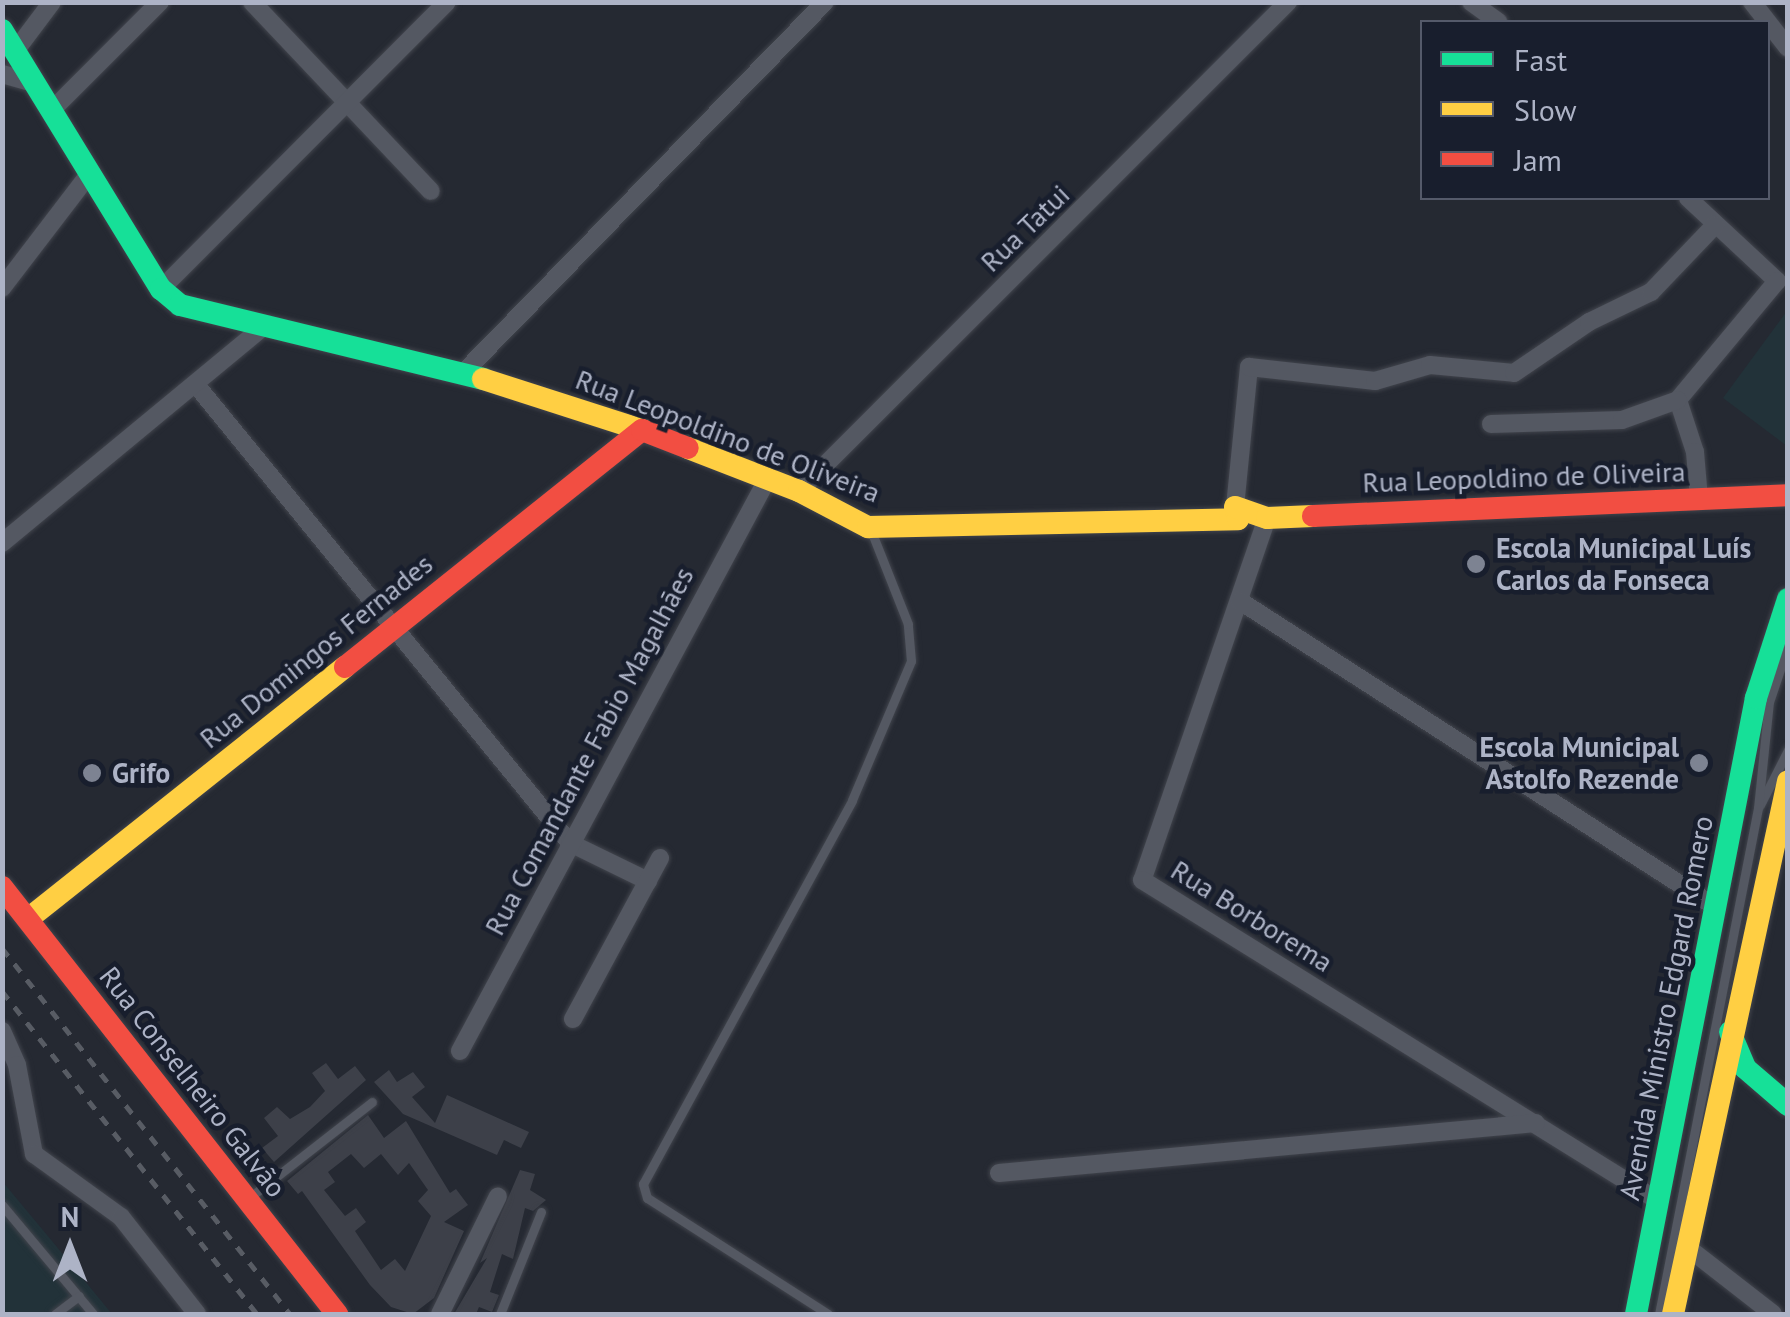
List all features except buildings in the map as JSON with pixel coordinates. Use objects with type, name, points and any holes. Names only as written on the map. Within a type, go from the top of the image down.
[{"type":"main road","name":"Rua Leopoldino de Oliveira","points":[[2,30],[161,289],[194,311],[463,373],[642,430],[799,491],[868,527],[1238,519],[1235,507]]},
{"type":"main road","name":"Rua Domingos Fernades","points":[[28,919],[642,430]]},
{"type":"main road","name":"Rua Leopoldino de Oliveira","points":[[1235,507],[1267,518],[1788,496]]},
{"type":"main road","name":"Avenida Ministro Edgard Romero","points":[[1635,1314],[1756,698],[1788,599]]},
{"type":"main road","points":[[1673,1314],[1730,1032],[1786,789]]},
{"type":"main road","name":"Rua Conselheiro Galvão","points":[[2,887],[337,1314]]},
{"type":"main road","points":[[1730,1032],[1745,1068],[1788,1105]]},
{"type":"street","points":[[16,50],[52,2]]},
{"type":"street","points":[[53,109],[160,2]]},
{"type":"street","points":[[252,2],[352,103],[431,191]]},
{"type":"street","points":[[161,289],[352,103],[447,2]]},
{"type":"street","points":[[463,373],[825,2]]},
{"type":"street","name":"Rua Tatui","points":[[799,491],[1288,2]]},
{"type":"street","points":[[1471,2],[1496,20]]},
{"type":"street","points":[[1770,25],[1788,48]]},
{"type":"street","points":[[2,74],[37,84]]},
{"type":"street","points":[[2,288],[90,173]]},
{"type":"street","points":[[1491,424],[1622,420],[1678,400],[1776,286],[1766,268],[1690,200]]},
{"type":"street","points":[[1235,507],[1249,368],[1375,381],[1430,366],[1514,372],[1589,322],[1651,292],[1715,224]]},
{"type":"street","points":[[2,543],[197,386],[261,329]]},
{"type":"street","points":[[197,386],[570,843],[648,881]]},
{"type":"street","points":[[1678,400],[1695,452],[1698,499]]},
{"type":"street","name":"Rua Comandante Fabio Magalhães","points":[[460,1051],[768,478]]},
{"type":"street","name":"Rua Borborema","points":[[1267,518],[1142,880],[1657,1200]]},
{"type":"street","points":[[1240,601],[1717,908]]},
{"type":"street","points":[[573,1019],[660,858]]},
{"type":"street","points":[[2,1032],[17,1065],[34,1154],[121,1218],[197,1314]]},
{"type":"street","points":[[999,1173],[1536,1123]]},
{"type":"street","points":[[440,1314],[498,1196]]},
{"type":"street","points":[[1686,1246],[1774,1314]]},
{"type":"lane","points":[[828,1314],[647,1198],[643,1184],[852,800],[911,661],[908,624],[868,527]]},
{"type":"lane","points":[[1659,1314],[1758,808],[1769,702],[1788,646]]},
{"type":"lane","points":[[1758,808],[1788,750]]},
{"type":"lane","points":[[247,1200],[372,1102]]},
{"type":"lane","points":[[2,1205],[94,1314]]},
{"type":"lane","points":[[500,1314],[541,1212]]},
{"type":"lane","points":[[55,1314],[79,1296]]},
{"type":"shaded area","points":[[1787,311],[1787,446],[1723,398]]},
{"type":"shaded area","points":[[2,1181],[52,1241],[112,1314],[3,1314]]},
{"type":"railway","points":[[2,948],[290,1314]]},
{"type":"railway","points":[[2,991],[257,1314]]},
{"type":"traffic: fast","points":[[2,30],[161,289],[180,305],[483,379]]},
{"type":"traffic: fast","points":[[1636,1314],[1756,698],[1788,599]]},
{"type":"traffic: fast","points":[[1730,1032],[1745,1068],[1788,1105]]},
{"type":"traffic: slow","points":[[483,379],[642,430]]},
{"type":"traffic: slow","points":[[688,448],[799,491],[868,527],[1238,519],[1235,507],[1267,518],[1313,516]]},
{"type":"traffic: slow","points":[[28,919],[345,667]]},
{"type":"traffic: slow","points":[[1673,1314],[1788,781]]},
{"type":"traffic: jam","points":[[345,667],[642,430],[688,448]]},
{"type":"traffic: jam","points":[[1313,516],[1788,495]]},
{"type":"traffic: jam","points":[[2,887],[337,1314]]},
{"type":"place","name":"Escola Municipal Luís Carlos da Fonseca","points":[[1476,564]]},
{"type":"place","name":"Escola Municipal Astolfo Rezende","points":[[1699,763]]},
{"type":"place","name":"Grifo","points":[[92,773]]}]
